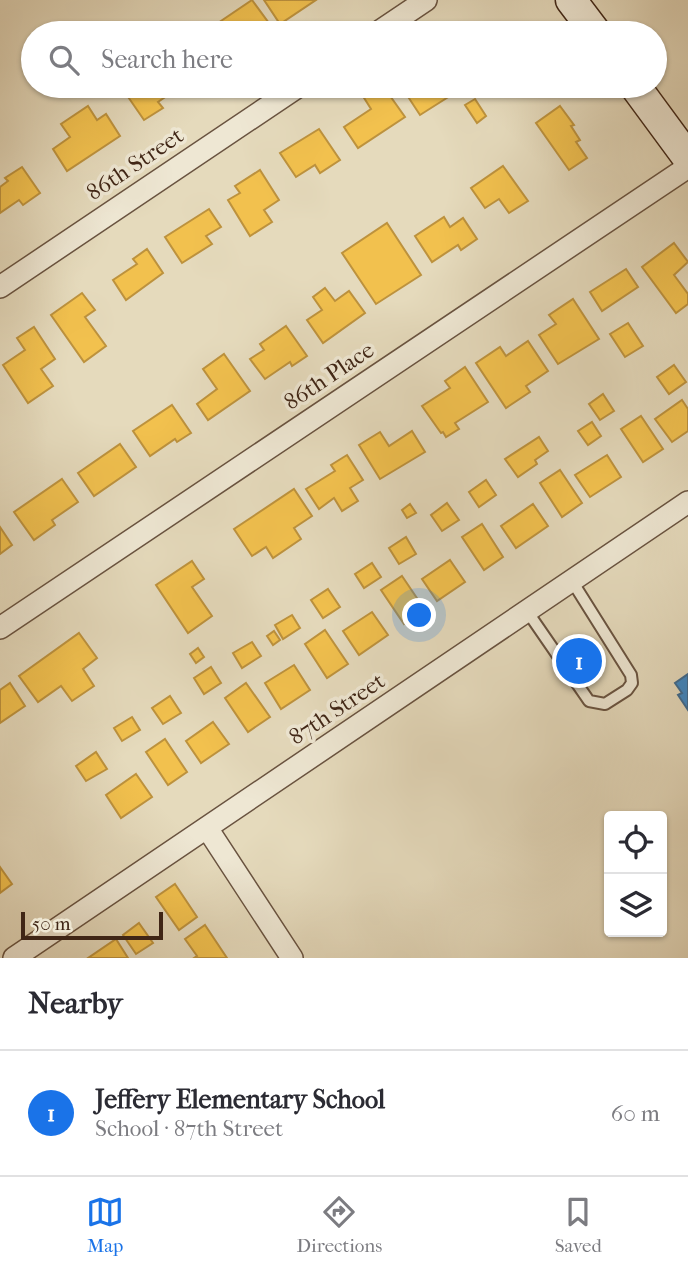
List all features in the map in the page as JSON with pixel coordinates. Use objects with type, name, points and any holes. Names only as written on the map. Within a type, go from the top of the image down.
[{"type":"main road","points":[[571,0],[587,21]]},
{"type":"main road","points":[[644,98],[688,158]]},
{"type":"street","points":[[395,21],[426,0]]},
{"type":"street","name":"86th Street","points":[[0,287],[281,98]]},
{"type":"street","name":"86th Place","points":[[0,628],[688,167]]},
{"type":"street","name":"87th Street","points":[[14,958],[688,502]]},
{"type":"street","points":[[207,828],[292,958]]},
{"type":"lane","points":[[527,611],[589,701],[605,704],[627,690],[632,683],[631,675],[572,581]]},
{"type":"building: Homes","points":[[252,0],[267,21],[221,21]]},
{"type":"building: Homes","points":[[264,0],[316,0],[284,21],[278,21]]},
{"type":"building: Homes","points":[[129,98],[164,98],[158,102],[163,108],[144,120]]},
{"type":"building: Homes","points":[[364,98],[392,98],[405,117],[358,148],[344,127],[371,109]]},
{"type":"building: Homes","points":[[409,98],[447,98],[420,115]]},
{"type":"building: Homes","points":[[475,99],[486,116],[477,123],[465,105]]},
{"type":"building: Homes","points":[[88,106],[97,120],[106,114],[120,136],[67,171],[53,149],[70,137],[61,124]]},
{"type":"building: Homes","points":[[560,106],[574,125],[571,126],[580,140],[576,142],[587,158],[569,170],[536,123]]},
{"type":"building: Homes","points":[[319,129],[340,160],[320,173],[315,165],[296,177],[280,153]]},
{"type":"building: Homes","points":[[503,166],[528,201],[509,213],[499,199],[485,208],[471,188]]},
{"type":"building: Homes","points":[[22,167],[40,193],[23,205],[19,200],[0,213],[0,187],[8,181],[5,178]]},
{"type":"building: Homes","points":[[260,170],[279,200],[264,210],[272,222],[250,236],[228,200],[240,193],[235,186]]},
{"type":"building: Homes","points":[[209,209],[221,227],[206,236],[212,244],[182,263],[165,237]]},
{"type":"building: Homes","points":[[444,217],[450,227],[463,218],[477,239],[461,250],[458,245],[432,262],[415,236]]},
{"type":"building: Homes","points":[[387,223],[421,275],[376,304],[342,253]]},
{"type":"building: Homes","points":[[674,243],[688,262],[674,275],[688,294],[688,304],[676,313],[642,267]]},
{"type":"building: Homes","points":[[147,249],[163,273],[126,300],[113,280],[137,264],[133,259]]},
{"type":"building: Homes","points":[[626,269],[638,287],[602,311],[590,292]]},
{"type":"building: Homes","points":[[325,288],[335,301],[349,291],[365,313],[323,343],[307,320],[322,310],[313,297]]},
{"type":"building: Homes","points":[[82,293],[95,310],[85,317],[106,346],[84,362],[51,315]]},
{"type":"building: Homes","points":[[573,299],[599,339],[558,364],[539,335],[556,324],[549,315]]},
{"type":"building: Homes","points":[[628,323],[643,346],[625,357],[610,334]]},
{"type":"building: Homes","points":[[286,326],[307,356],[292,366],[290,362],[265,379],[250,359],[264,350],[260,344]]},
{"type":"building: Homes","points":[[34,327],[55,359],[41,369],[53,386],[28,403],[3,365],[25,350],[17,338]]},
{"type":"building: Homes","points":[[528,341],[548,371],[526,386],[530,392],[506,408],[476,363],[500,347],[506,356]]},
{"type":"building: Homes","points":[[224,354],[250,391],[208,420],[197,404],[217,389],[203,369]]},
{"type":"building: Homes","points":[[674,365],[686,382],[669,394],[657,377]]},
{"type":"building: Homes","points":[[465,367],[488,402],[455,423],[459,429],[446,437],[422,406],[450,388],[445,381]]},
{"type":"building: Homes","points":[[603,394],[614,411],[600,420],[589,404]]},
{"type":"building: Homes","points":[[682,400],[688,409],[688,431],[672,442],[655,419]]},
{"type":"building: Homes","points":[[172,405],[191,433],[177,442],[175,439],[150,456],[133,431]]},
{"type":"building: Homes","points":[[641,416],[663,449],[643,462],[621,429]]},
{"type":"building: Homes","points":[[592,422],[601,436],[588,445],[578,431]]},
{"type":"building: Homes","points":[[412,431],[425,452],[380,479],[359,445],[380,432],[389,446]]},
{"type":"building: Homes","points":[[539,437],[548,451],[535,460],[537,464],[518,477],[505,459]]},
{"type":"building: Homes","points":[[120,444],[136,467],[94,496],[78,473]]},
{"type":"building: Homes","points":[[347,455],[363,480],[350,488],[358,501],[342,511],[334,498],[319,509],[306,489],[335,471],[331,465]]},
{"type":"building: Homes","points":[[607,455],[621,477],[590,497],[575,475]]},
{"type":"building: Homes","points":[[560,470],[582,503],[562,517],[540,483]]},
{"type":"building: Homes","points":[[62,479],[78,502],[52,520],[55,525],[34,540],[14,512]]},
{"type":"building: Homes","points":[[486,480],[496,495],[479,507],[469,492]]},
{"type":"building: Homes","points":[[294,489],[312,516],[294,528],[301,539],[273,558],[266,547],[252,556],[234,529]]},
{"type":"building: Homes","points":[[447,503],[459,520],[442,531],[431,515]]},
{"type":"building: Homes","points":[[410,504],[416,513],[407,518],[402,510]]},
{"type":"building: Homes","points":[[533,504],[548,526],[516,548],[501,526]]},
{"type":"building: Homes","points":[[482,524],[503,557],[484,570],[462,537]]},
{"type":"building: Homes","points":[[0,527],[12,545],[0,554]]},
{"type":"building: Homes","points":[[406,537],[416,554],[399,564],[389,548]]},
{"type":"building: Homes","points":[[450,560],[465,582],[437,601],[422,579]]},
{"type":"building: Homes","points":[[192,561],[204,579],[192,587],[212,616],[188,633],[156,585]]},
{"type":"building: Homes","points":[[372,563],[381,577],[364,588],[355,574]]},
{"type":"building: Homes","points":[[402,576],[425,610],[404,624],[381,590]]},
{"type":"building: Homes","points":[[328,589],[340,607],[323,618],[311,600]]},
{"type":"building: Homes","points":[[372,612],[388,635],[359,655],[343,631]]},
{"type":"building: Homes","points":[[292,615],[300,628],[283,639],[275,625]]},
{"type":"building: Homes","points":[[325,630],[348,664],[327,678],[305,644]]},
{"type":"building: Homes","points":[[274,631],[280,640],[273,645],[267,636]]},
{"type":"building: Homes","points":[[79,633],[97,658],[83,669],[94,686],[72,701],[61,686],[38,702],[19,676]]},
{"type":"building: Homes","points":[[252,642],[261,656],[242,668],[233,653]]},
{"type":"building: Homes","points":[[198,648],[204,657],[196,663],[190,654]]},
{"type":"building: Homes","points":[[294,665],[310,690],[281,709],[265,683]]},
{"type":"building: Homes","points":[[211,667],[221,683],[204,694],[194,678]]},
{"type":"building: Homes","points":[[10,683],[25,706],[0,723],[0,690]]},
{"type":"building: Homes","points":[[246,683],[270,717],[248,732],[225,698]]},
{"type":"building: Homes","points":[[170,696],[181,713],[163,724],[152,708]]},
{"type":"building: Homes","points":[[132,717],[140,730],[122,741],[114,728]]},
{"type":"building: Homes","points":[[213,722],[229,744],[201,763],[186,741]]},
{"type":"building: Homes","points":[[165,739],[187,772],[168,785],[146,752]]},
{"type":"building: Homes","points":[[96,752],[107,769],[86,781],[76,766]]},
{"type":"building: Homes","points":[[136,774],[152,797],[121,818],[106,795]]},
{"type":"building: Homes","points":[[0,867],[12,884],[0,893]]},
{"type":"building: Homes","points":[[175,884],[197,917],[179,930],[156,897]]},
{"type":"building: Homes","points":[[139,923],[153,943],[136,954],[123,935]]},
{"type":"building: Homes","points":[[205,925],[227,958],[194,958],[197,956],[185,939]]},
{"type":"building: Homes","points":[[116,939],[128,958],[88,958]]},
{"type":"building: Schools","points":[[688,674],[688,710],[678,695],[682,693],[675,683]]},
{"type":"place","name":"Jeffery Elementary School","points":[[579,661]]}]
